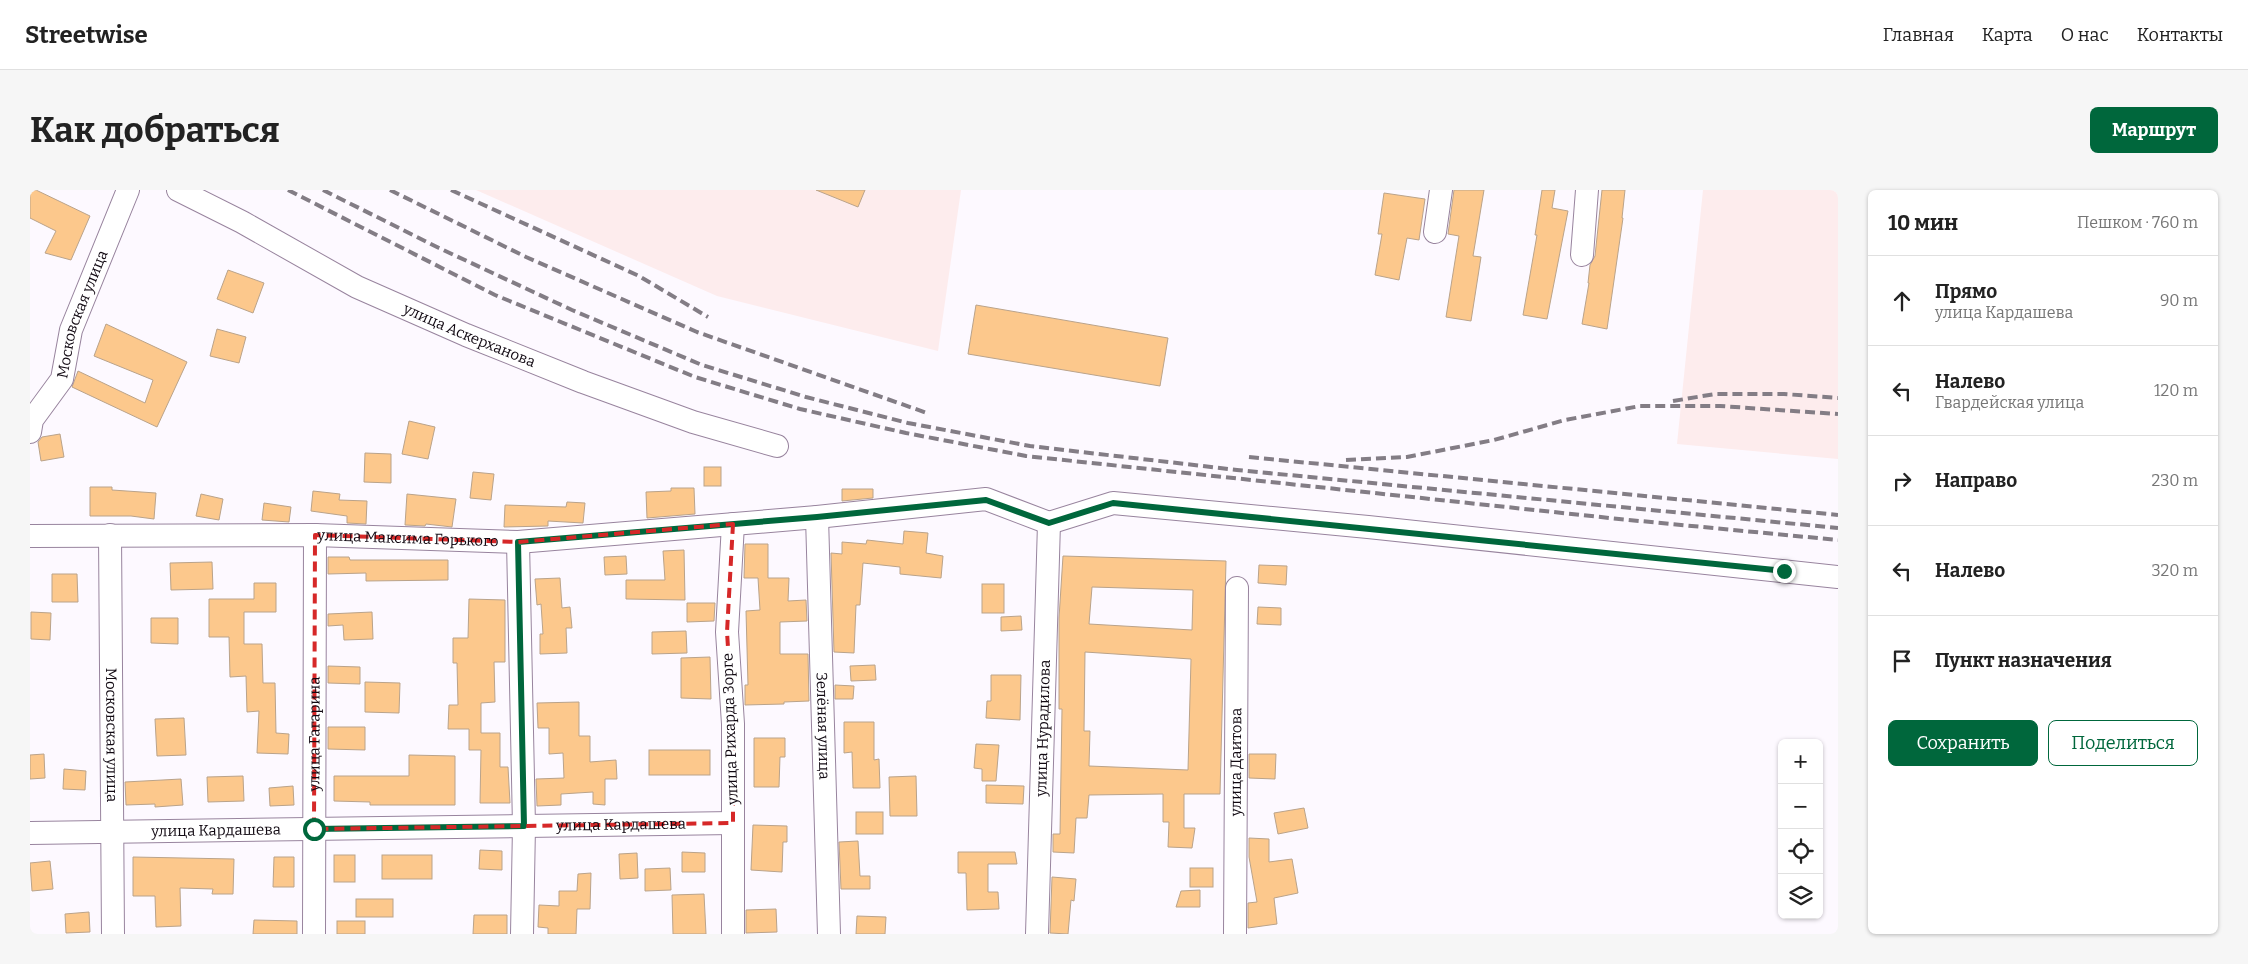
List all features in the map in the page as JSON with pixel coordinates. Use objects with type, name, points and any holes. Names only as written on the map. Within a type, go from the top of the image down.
[{"type":"street","name":"Московская улица","points":[[30,432],[32,420],[62,379],[71,330],[128,190]]},
{"type":"street","name":"улица Аскерханова","points":[[178,190],[242,222],[358,287],[466,336],[583,382],[693,422],[777,446]]},
{"type":"street","points":[[1435,232],[1441,190]]},
{"type":"street","points":[[1582,255],[1587,190]]},
{"type":"street","name":"улица Максима Горького","points":[[30,536],[315,535],[518,542],[817,517],[986,500],[1049,523]]},
{"type":"street","points":[[1049,523],[1113,503],[1358,526],[1838,577]]},
{"type":"street","name":"Зелёная улица","points":[[817,517],[829,934]]},
{"type":"street","name":"улица Нурадилова","points":[[1037,934],[1049,523]]},
{"type":"street","name":"улица Рихарда Зорге","points":[[733,524],[727,632],[733,724],[733,934]]},
{"type":"street","name":"Московская улица","points":[[110,535],[113,934]]},
{"type":"street","name":"улица Гагарина","points":[[314,934],[315,535]]},
{"type":"street","points":[[518,542],[524,826],[522,934]]},
{"type":"street","name":"улица Даитова","points":[[1235,934],[1237,588]]},
{"type":"street","name":"улица Кардашева","points":[[30,833],[733,823]]},
{"type":"highlighted area","points":[[733,524],[727,632],[733,724],[733,823],[314,829],[315,535],[518,542]]},
{"type":"shaded area","points":[[476,190],[961,190],[938,351],[717,296]]},
{"type":"shaded area","points":[[1703,190],[1838,190],[1838,459],[1677,444]]},
{"type":"building","points":[[30,190],[36,190],[90,216],[71,260],[45,253],[56,231],[30,218]]},
{"type":"building","points":[[816,190],[865,190],[858,207]]},
{"type":"building","points":[[1454,190],[1484,190],[1473,256],[1481,257],[1471,321],[1446,317],[1459,236],[1448,234]]},
{"type":"building","points":[[1542,190],[1555,190],[1552,208],[1568,211],[1547,319],[1523,315],[1537,235],[1535,235]]},
{"type":"building","points":[[1602,190],[1625,190],[1623,218],[1607,329],[1582,324],[1590,265],[1595,256]]},
{"type":"building","points":[[1384,193],[1425,199],[1419,240],[1407,238],[1399,280],[1375,275],[1382,234],[1378,234]]},
{"type":"building","points":[[228,270],[264,283],[253,313],[217,299]]},
{"type":"building","points":[[976,305],[1168,338],[1160,386],[968,354]]},
{"type":"building","points":[[106,324],[187,362],[157,427],[72,387],[78,371],[145,403],[153,380],[94,356]]},
{"type":"building","points":[[217,329],[246,337],[239,363],[210,356]]},
{"type":"building","points":[[409,421],[435,427],[428,459],[402,454]]},
{"type":"building","points":[[60,434],[64,457],[41,461],[38,442],[42,437]]},
{"type":"building","points":[[365,453],[391,454],[391,483],[364,482]]},
{"type":"building","points":[[704,467],[721,467],[721,486],[704,486]]},
{"type":"building","points":[[473,472],[494,474],[491,500],[470,498]]},
{"type":"building","points":[[90,487],[112,487],[112,490],[156,493],[154,519],[131,516],[90,516]]},
{"type":"building","points":[[671,488],[694,488],[695,514],[647,518],[646,492],[671,491]]},
{"type":"building","points":[[842,489],[873,489],[873,498],[842,501]]},
{"type":"building","points":[[313,491],[340,494],[339,500],[367,501],[366,524],[347,523],[347,516],[311,511]]},
{"type":"building","points":[[201,494],[223,499],[219,520],[196,516]]},
{"type":"building","points":[[407,494],[456,499],[452,527],[426,524],[425,526],[405,525]]},
{"type":"building","points":[[567,502],[585,503],[583,523],[548,521],[548,526],[504,527],[505,505],[566,507]]},
{"type":"building","points":[[264,503],[291,507],[289,522],[262,520]]},
{"type":"building","points":[[904,531],[928,533],[926,553],[943,556],[941,578],[900,574],[900,567],[863,563],[860,605],[856,605],[854,653],[834,652],[831,553],[842,554],[842,542],[866,544],[867,540],[903,544]]},
{"type":"building","points":[[745,544],[768,544],[768,578],[789,578],[788,601],[806,600],[807,621],[780,622],[780,654],[808,654],[809,701],[745,705],[745,685],[748,685],[746,611],[760,610],[758,578],[744,578]]},
{"type":"building","points":[[684,550],[685,600],[626,599],[626,580],[665,580],[663,551]]},
{"type":"building","points":[[626,556],[627,574],[605,575],[604,557]]},
{"type":"building","points":[[1063,556],[1226,561],[1220,794],[1184,794],[1184,828],[1195,828],[1192,848],[1168,847],[1169,822],[1163,822],[1163,794],[1089,795],[1087,818],[1076,818],[1074,853],[1053,852],[1053,834],[1060,834],[1062,709],[1059,709],[1059,618]],"holes":[[[1092,587],[1193,590],[1192,630],[1089,624]],[[1085,652],[1191,659],[1188,770],[1089,766],[1090,731],[1084,731]]]},
{"type":"building","points":[[328,557],[349,557],[350,560],[448,560],[448,580],[366,581],[366,573],[328,574]]},
{"type":"building","points":[[212,562],[213,589],[171,590],[170,563]]},
{"type":"building","points":[[1259,565],[1287,566],[1286,585],[1258,583]]},
{"type":"building","points":[[52,574],[77,574],[78,602],[52,602]]},
{"type":"building","points":[[560,578],[562,608],[570,607],[572,628],[566,628],[567,653],[540,654],[540,634],[543,634],[541,604],[537,605],[535,579]]},
{"type":"building","points":[[254,583],[276,583],[276,612],[244,612],[244,644],[262,644],[263,683],[275,683],[276,733],[289,734],[288,754],[257,753],[259,711],[247,712],[246,676],[230,677],[229,637],[209,637],[209,599],[254,599]]},
{"type":"building","points":[[982,584],[1004,584],[1004,613],[982,613]]},
{"type":"building","points":[[469,599],[505,600],[505,662],[494,662],[495,702],[481,703],[481,733],[500,733],[500,767],[508,767],[510,803],[480,803],[481,750],[469,750],[469,729],[448,729],[449,705],[458,705],[457,663],[453,663],[453,638],[468,638]]},
{"type":"building","points":[[687,603],[715,603],[714,621],[687,622]]},
{"type":"building","points":[[1258,607],[1281,608],[1281,625],[1257,624]]},
{"type":"building","points":[[31,612],[51,613],[50,640],[31,639]]},
{"type":"building","points":[[372,612],[373,639],[344,640],[343,625],[328,626],[328,614]]},
{"type":"building","points":[[1021,616],[1022,630],[1001,631],[1001,617]]},
{"type":"building","points":[[151,618],[178,618],[178,644],[151,643]]},
{"type":"building","points":[[686,631],[687,653],[652,654],[652,632]]},
{"type":"building","points":[[710,657],[711,699],[681,698],[681,658]]},
{"type":"building","points":[[875,665],[876,680],[851,681],[850,666]]},
{"type":"building","points":[[328,666],[360,667],[360,684],[328,683]]},
{"type":"building","points":[[991,675],[1021,675],[1020,720],[986,718],[987,701],[991,701]]},
{"type":"building","points":[[365,682],[400,683],[399,713],[365,712]]},
{"type":"building","points":[[835,685],[854,686],[853,699],[835,699]]},
{"type":"building","points":[[579,702],[579,736],[590,736],[590,762],[616,760],[617,779],[605,779],[605,805],[593,804],[593,792],[561,794],[561,805],[537,806],[536,779],[564,778],[563,753],[549,754],[549,728],[538,728],[537,703]]},
{"type":"building","points":[[184,718],[186,755],[157,756],[155,719]]},
{"type":"building","points":[[844,722],[874,722],[874,760],[879,759],[880,788],[853,788],[852,752],[844,753]]},
{"type":"building","points":[[328,727],[365,727],[365,750],[328,749]]},
{"type":"building","points":[[754,738],[785,738],[785,757],[780,757],[779,787],[754,787]]},
{"type":"building","points":[[976,744],[999,745],[996,781],[982,781],[982,769],[974,768]]},
{"type":"building","points":[[649,750],[710,750],[710,775],[649,775]]},
{"type":"building","points":[[44,754],[45,778],[30,779],[30,755]]},
{"type":"building","points":[[1249,754],[1276,754],[1275,779],[1249,778]]},
{"type":"building","points":[[409,755],[455,756],[455,805],[370,805],[370,802],[334,801],[334,776],[409,776]]},
{"type":"building","points":[[64,769],[86,771],[85,790],[63,789]]},
{"type":"building","points":[[243,776],[244,801],[208,802],[207,777]]},
{"type":"building","points":[[916,776],[917,816],[890,816],[889,777]]},
{"type":"building","points":[[181,779],[183,805],[155,807],[155,804],[126,805],[125,782]]},
{"type":"building","points":[[986,785],[1024,786],[1023,804],[986,803]]},
{"type":"building","points":[[293,786],[294,805],[270,806],[269,788]]},
{"type":"building","points":[[1304,808],[1308,828],[1278,834],[1274,813]]},
{"type":"building","points":[[856,812],[883,812],[883,834],[856,834]]},
{"type":"building","points":[[753,825],[787,826],[787,842],[783,842],[782,872],[751,870]]},
{"type":"building","points":[[1249,838],[1269,839],[1269,862],[1292,859],[1298,893],[1274,898],[1277,924],[1248,928],[1248,903],[1257,902],[1249,857]]},
{"type":"building","points":[[858,841],[860,876],[870,876],[870,889],[841,889],[839,842]]},
{"type":"building","points":[[480,850],[502,851],[502,870],[479,869]]},
{"type":"building","points":[[682,852],[705,853],[705,872],[682,872]]},
{"type":"building","points":[[958,852],[1015,852],[1017,864],[988,864],[988,892],[998,892],[999,909],[967,910],[966,873],[958,873]]},
{"type":"building","points":[[637,853],[638,878],[620,879],[619,854]]},
{"type":"building","points":[[334,855],[355,855],[355,882],[334,882]]},
{"type":"building","points":[[382,855],[432,855],[432,879],[382,879]]},
{"type":"building","points":[[133,857],[234,859],[233,894],[212,894],[213,889],[180,888],[181,926],[156,927],[155,896],[133,896]]},
{"type":"building","points":[[274,857],[294,857],[294,887],[273,887]]},
{"type":"building","points":[[50,861],[53,889],[32,891],[30,863]]},
{"type":"building","points":[[670,868],[671,890],[645,891],[645,869]]},
{"type":"building","points":[[1190,868],[1213,868],[1213,887],[1190,887]]},
{"type":"building","points":[[591,873],[590,909],[577,909],[576,934],[548,934],[548,928],[538,927],[539,905],[559,906],[559,891],[577,891],[578,874]]},
{"type":"building","points":[[1052,877],[1076,879],[1074,901],[1071,900],[1068,934],[1050,933]]},
{"type":"building","points":[[1200,890],[1200,907],[1176,907],[1181,891]]},
{"type":"building","points":[[704,894],[706,934],[673,934],[672,895]]},
{"type":"building","points":[[356,899],[393,899],[393,917],[356,917]]},
{"type":"building","points":[[776,909],[777,932],[746,933],[746,910]]},
{"type":"building","points":[[89,912],[90,932],[66,933],[65,914]]},
{"type":"building","points":[[474,915],[507,915],[507,934],[473,934]]},
{"type":"building","points":[[857,916],[886,917],[885,934],[856,934]]},
{"type":"building","points":[[254,920],[297,921],[297,934],[253,934]]},
{"type":"building","points":[[337,921],[365,921],[365,934],[337,934]]},
{"type":"railway","points":[[288,190],[495,295],[695,377],[800,409],[906,433],[1026,456],[1619,519],[1838,540]]},
{"type":"railway","points":[[323,190],[439,248],[572,310],[702,365],[806,397],[908,423],[1030,446],[1237,470],[1838,528]]},
{"type":"railway","points":[[390,190],[526,257],[697,332],[927,413]]},
{"type":"railway","points":[[451,190],[639,276],[708,317]]},
{"type":"railway","points":[[1673,401],[1715,394],[1784,394],[1838,398]]},
{"type":"railway","points":[[1346,460],[1407,457],[1494,440],[1565,420],[1640,406],[1720,406],[1838,414]]},
{"type":"railway","points":[[1249,457],[1838,515]]},
{"type":"route","points":[[314,829],[524,826],[518,542],[817,517],[986,500],[1049,523],[1113,503],[1368,527],[1784,571]]}]
